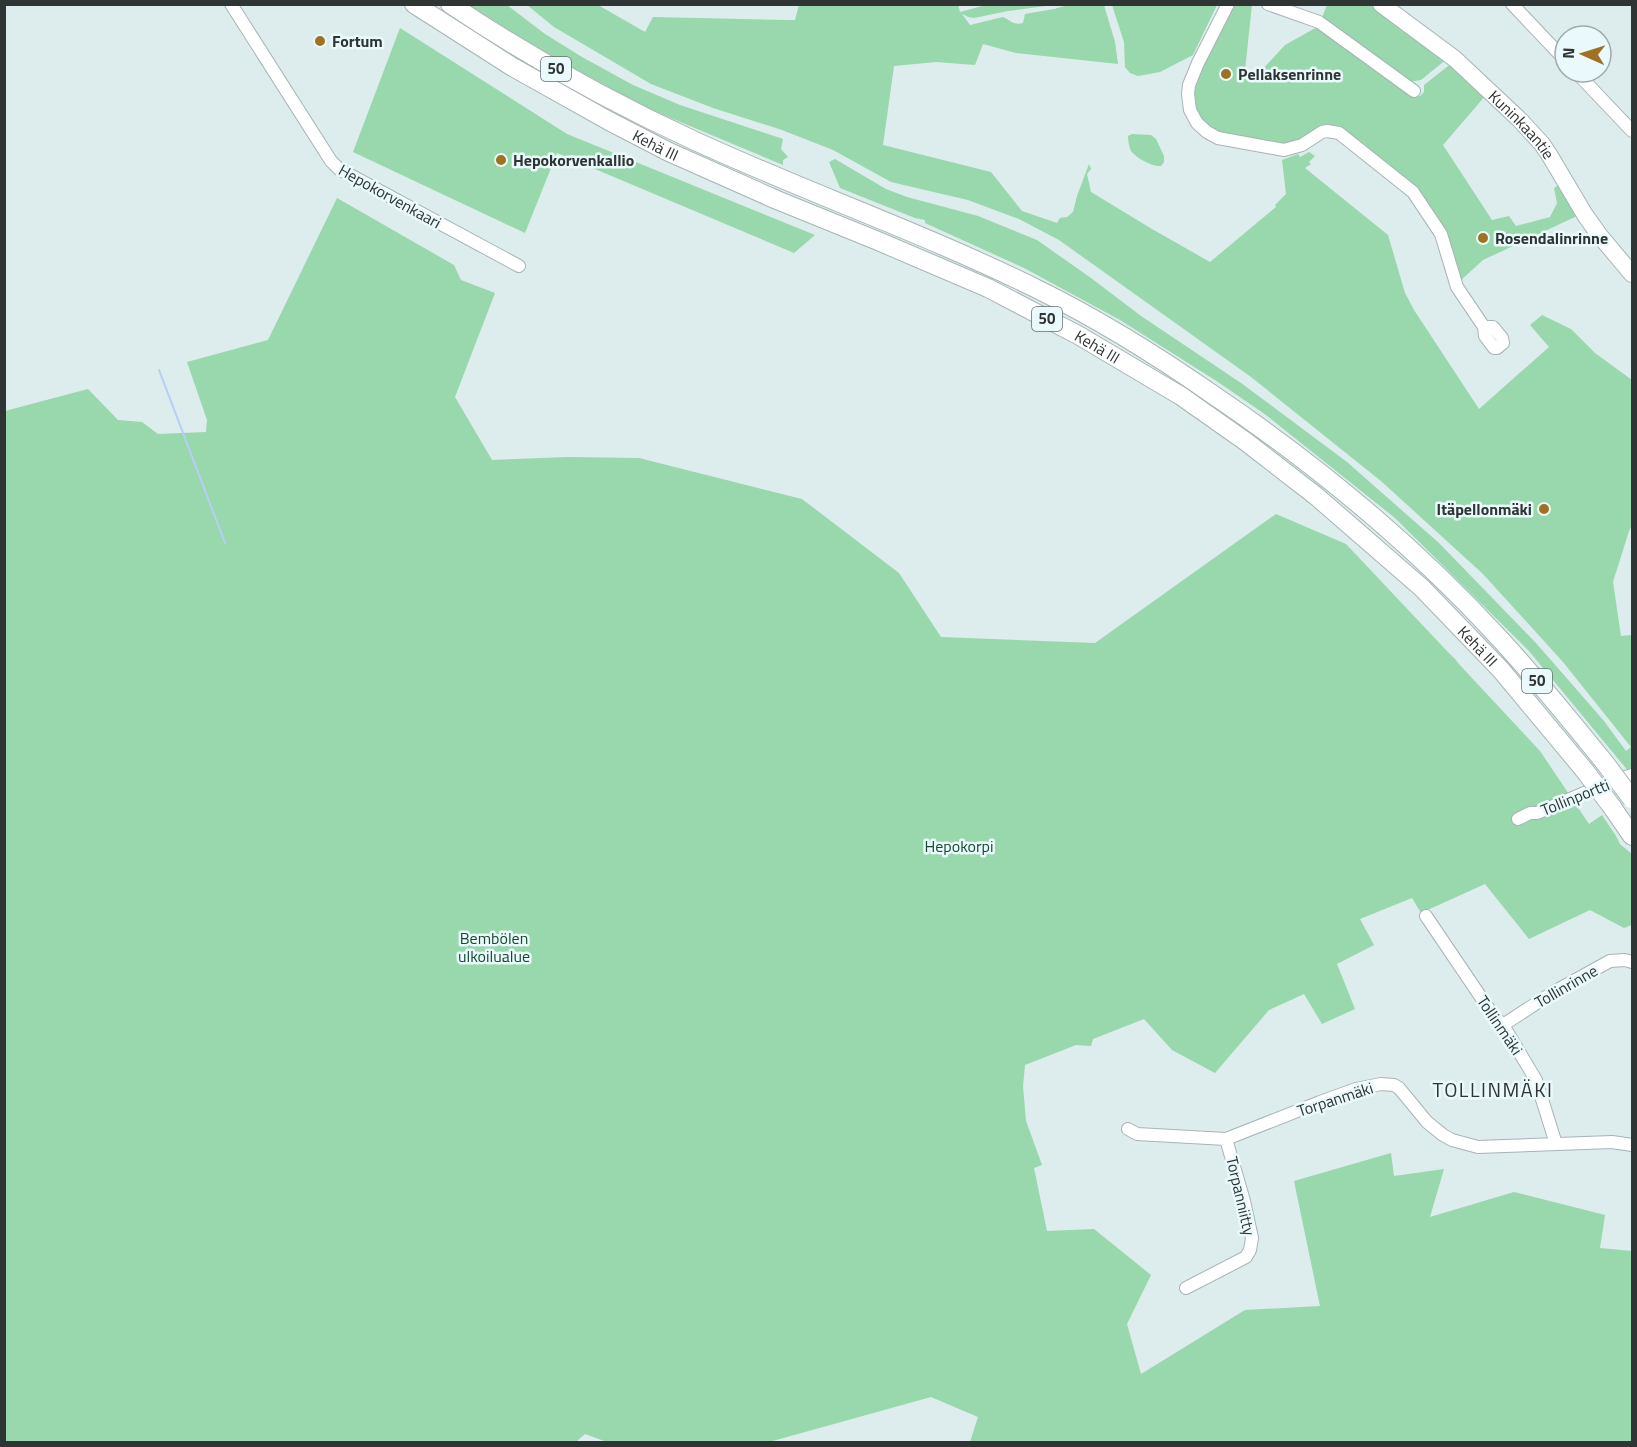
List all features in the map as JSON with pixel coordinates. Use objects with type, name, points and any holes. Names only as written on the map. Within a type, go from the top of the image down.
[{"type":"highway","name":"Kehä III","points":[[414,4],[511,66],[669,152],[988,288],[1078,335],[1181,396],[1245,441],[1316,496],[1422,588],[1501,670],[1585,771],[1632,836]]},
{"type":"highway","name":"Kehä III","points":[[450,4],[538,59],[627,108],[778,178],[956,251],[1040,290],[1120,334],[1186,376],[1292,451],[1332,482],[1407,547],[1500,639],[1557,704],[1632,800]]},
{"type":"main road","name":"Kuninkaantie","points":[[1381,4],[1455,59],[1535,136],[1595,229],[1632,274]]},
{"type":"street","name":"Hepokorvenkaari","points":[[231,4],[339,169],[519,266]]},
{"type":"street","points":[[1228,4],[1189,85],[1190,110],[1197,123],[1218,138],[1284,150],[1302,145],[1322,132],[1339,133],[1413,192],[1441,234],[1457,287],[1484,327]]},
{"type":"street","points":[[1268,4],[1319,22],[1414,91]]},
{"type":"street","points":[[1512,4],[1553,47]]},
{"type":"street","points":[[1587,84],[1632,131]]},
{"type":"street","name":"Tollinportti","points":[[1518,819],[1632,775]]},
{"type":"street","name":"Tollinmäki","points":[[1426,916],[1493,1015],[1503,1025],[1536,1080],[1556,1144]]},
{"type":"street","name":"Tollinrinne","points":[[1503,1025],[1552,993],[1610,961],[1632,962]]},
{"type":"street","name":"Torpanmäki","points":[[1128,1129],[1137,1134],[1226,1139],[1356,1089],[1381,1084],[1394,1085],[1427,1122],[1452,1140],[1478,1147],[1612,1142],[1632,1145]]},
{"type":"street","name":"Torpanniitty","points":[[1186,1288],[1246,1257],[1250,1250],[1252,1238],[1246,1210],[1226,1139]]},
{"type":"green space","points":[[958,4],[960,12],[986,5],[1053,5],[974,18],[962,14],[970,25],[1003,17],[1020,24],[1023,23],[1025,14],[1068,5],[1104,5],[1115,42],[1118,64],[1016,53],[983,44],[975,65],[936,62],[894,66],[883,145],[991,172],[1022,211],[1057,223],[1060,218],[1067,217],[1073,212],[1089,164],[1091,169],[1087,174],[1091,192],[1210,262],[1276,207],[1275,205],[1286,194],[1282,160],[1298,154],[1300,157],[1309,152],[1315,156],[1309,162],[1311,164],[1305,168],[1388,235],[1405,293],[1479,409],[1549,347],[1530,325],[1542,315],[1571,329],[1595,353],[1632,380],[1632,525],[1613,582],[1621,636],[1632,635],[1632,771],[1629,772],[1529,651],[1395,518],[1266,415],[1120,320],[1024,268],[925,223],[925,220],[840,188],[829,162],[835,159],[886,189],[907,197],[978,216],[1037,240],[1141,316],[1241,383],[1347,462],[1439,543],[1536,643],[1604,721],[1626,751],[1631,747],[1563,662],[1483,574],[1381,481],[1251,377],[1059,240],[1019,219],[968,200],[891,182],[833,150],[651,84],[554,27],[527,5],[598,5],[645,32],[653,17],[795,20],[799,5]]},
{"type":"green space","points":[[1112,4],[1217,5],[1193,55],[1160,72],[1138,76],[1130,73],[1125,67],[1124,42]]},
{"type":"green space","points":[[468,5],[507,5],[545,34],[633,85],[680,105],[783,139],[781,149],[788,157],[783,160],[783,165],[647,108],[546,53]]},
{"type":"green space","points":[[1231,5],[1252,5],[1245,70],[1261,71],[1285,45],[1319,26],[1416,96],[1424,92],[1424,85],[1452,63],[1486,95],[1443,145],[1492,220],[1509,216],[1516,226],[1550,217],[1557,203],[1554,188],[1562,183],[1578,212],[1575,217],[1483,260],[1460,281],[1447,235],[1355,140],[1334,125],[1326,125],[1297,144],[1283,146],[1227,136],[1211,130],[1193,111],[1193,82]]},
{"type":"green space","points":[[1327,5],[1372,5],[1448,58],[1421,80],[1408,82],[1321,20]]},
{"type":"green space","points":[[400,28],[567,134],[815,235],[794,253],[557,153],[525,233],[353,152]]},
{"type":"green space","points":[[1132,134],[1151,135],[1156,139],[1164,156],[1161,166],[1149,164],[1133,154],[1128,138]]},
{"type":"green space","name":"Bembölen ulkoilualue","points":[[337,198],[454,265],[461,280],[495,293],[455,397],[492,460],[568,457],[639,458],[802,499],[899,573],[941,637],[1095,643],[1276,514],[1346,544],[1540,751],[1589,824],[1602,815],[1620,844],[1632,854],[1632,925],[1624,928],[1590,910],[1529,939],[1485,884],[1421,913],[1412,898],[1360,919],[1374,945],[1337,964],[1355,1009],[1322,1024],[1304,994],[1269,1010],[1215,1073],[1172,1050],[1144,1019],[1093,1039],[1091,1046],[1076,1045],[1025,1065],[1023,1086],[1026,1121],[1042,1165],[1034,1168],[1047,1231],[1094,1229],[1151,1275],[1127,1324],[1141,1374],[1245,1310],[1320,1306],[1294,1181],[1391,1153],[1394,1176],[1444,1169],[1430,1217],[1514,1192],[1605,1215],[1600,1248],[1632,1251],[1632,1442],[970,1442],[978,1417],[931,1397],[769,1442],[607,1442],[585,1434],[576,1442],[5,1442],[5,411],[88,389],[118,420],[142,422],[158,434],[206,432],[207,420],[187,362],[268,340]]},
{"type":"waterway","points":[[159,370],[225,543]]},
{"type":"place","name":"Fortum","points":[[320,41]]},
{"type":"place","name":"Pellaksenrinne","points":[[1226,74]]},
{"type":"place","name":"Hepokorvenkallio","points":[[501,160]]},
{"type":"place","name":"Rosendalinrinne","points":[[1483,238]]},
{"type":"place","name":"Itäpellonmäki","points":[[1544,509]]},
{"type":"district","name":"TOLLINMÄKI","points":[[1493,1090]]},
{"type":"park label","name":"Hepokorpi","points":[[959,846]]}]
